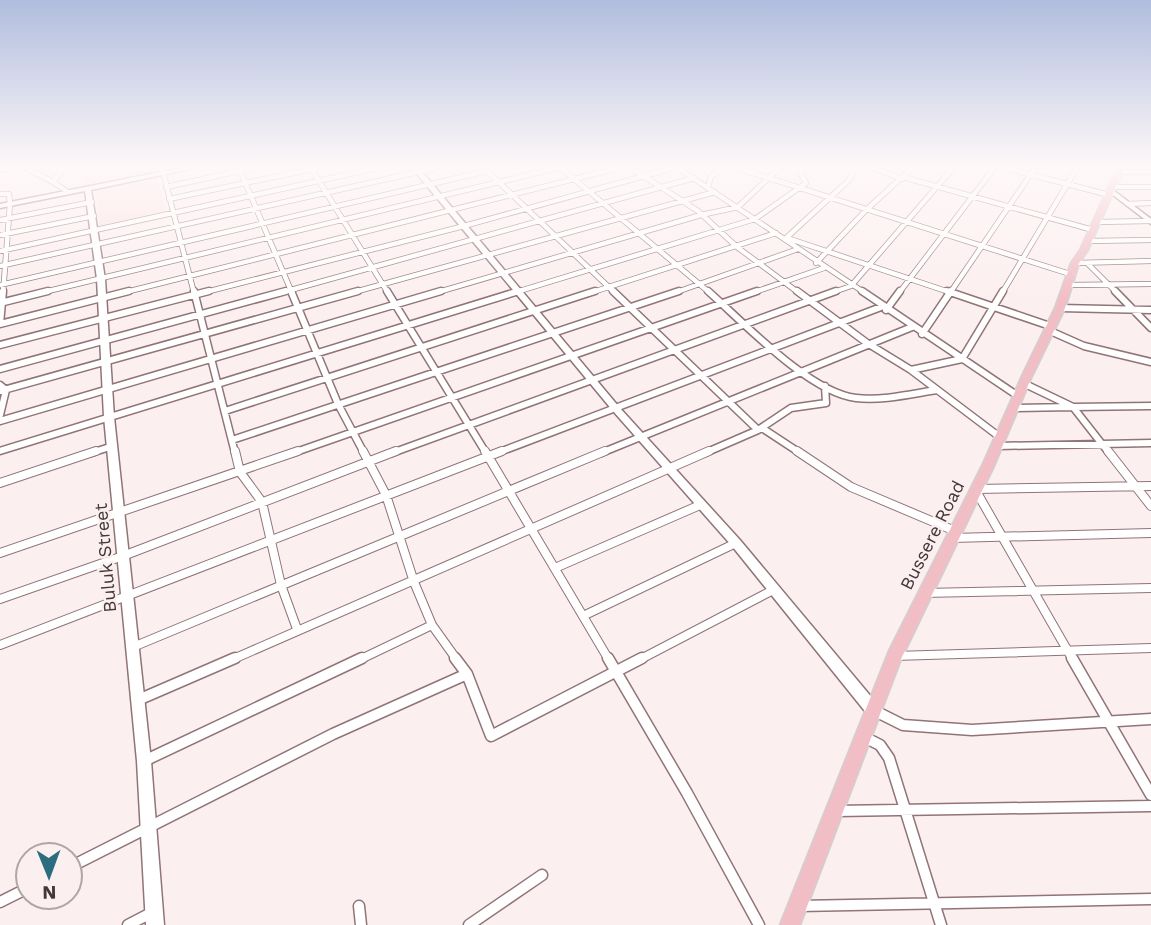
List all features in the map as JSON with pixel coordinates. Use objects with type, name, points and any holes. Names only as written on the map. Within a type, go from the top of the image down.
[{"type":"main road","name":"Bussere Road","points":[[790,925],[894,656],[999,442],[1102,211]]},
{"type":"street","points":[[9,211],[3,251],[0,324],[446,211]]},
{"type":"street","points":[[0,220],[44,211]]},
{"type":"street","name":"Buluk Street","points":[[93,211],[101,279],[109,418],[125,598],[144,761],[154,918]]},
{"type":"street","points":[[3,251],[181,211]]},
{"type":"street","points":[[2,266],[243,211]]},
{"type":"street","points":[[257,211],[338,404],[386,495],[414,582],[432,625],[467,674],[491,736],[775,589]]},
{"type":"street","points":[[1,285],[312,211]]},
{"type":"street","points":[[337,211],[532,529],[759,925]]},
{"type":"street","points":[[2,303],[380,211]]},
{"type":"street","points":[[451,211],[616,409],[775,589],[873,710],[903,725],[972,730],[1151,719]]},
{"type":"street","points":[[0,345],[520,211]]},
{"type":"street","points":[[530,211],[727,401],[760,429],[851,487],[953,534],[1003,536],[1151,533]]},
{"type":"street","points":[[0,369],[580,211]]},
{"type":"street","points":[[614,211],[817,385],[855,398],[889,397],[937,390]]},
{"type":"street","points":[[0,415],[2,389],[106,363],[649,211]]},
{"type":"street","points":[[696,211],[730,237],[737,247],[810,301],[867,343],[911,370],[999,442],[1151,443]]},
{"type":"street","points":[[0,421],[719,211]]},
{"type":"street","points":[[744,211],[816,263],[1018,396],[1073,407],[1151,406]]},
{"type":"street","points":[[0,451],[407,325],[593,271],[755,219],[766,211]]},
{"type":"street","points":[[785,239],[815,211]]},
{"type":"street","points":[[816,263],[865,211]]},
{"type":"street","points":[[870,211],[981,246],[1076,271],[1106,284],[1151,328]]},
{"type":"street","points":[[0,599],[123,556],[468,424],[851,286],[915,211]]},
{"type":"street","points":[[0,646],[838,321],[883,308],[960,211]]},
{"type":"street","points":[[922,334],[1004,211]]},
{"type":"street","points":[[1025,211],[1093,231],[1151,240]]},
{"type":"street","points":[[911,370],[962,359],[1050,211]]},
{"type":"street","points":[[173,213],[240,472],[262,502],[281,585],[297,629]]},
{"type":"street","points":[[0,235],[94,216]]},
{"type":"street","points":[[1093,231],[1151,221]]},
{"type":"street","points":[[225,411],[776,233]]},
{"type":"street","points":[[785,239],[828,250],[995,307],[1049,328],[1084,346],[1151,362]]},
{"type":"street","points":[[232,440],[699,285],[797,249]]},
{"type":"street","points":[[1076,271],[1151,261]]},
{"type":"street","points":[[0,553],[452,399],[824,268]]},
{"type":"street","points":[[1076,271],[1106,284],[1151,284]]},
{"type":"street","points":[[1060,308],[1151,310]]},
{"type":"street","points":[[131,648],[867,343],[912,327]]},
{"type":"street","points":[[138,700],[760,429],[792,408],[826,403],[825,386]]},
{"type":"street","points":[[1018,396],[1073,407],[1151,506]]},
{"type":"street","points":[[0,483],[113,446]]},
{"type":"street","points":[[1151,486],[976,490],[1151,795]]},
{"type":"street","points":[[555,568],[700,505]]},
{"type":"street","points":[[583,616],[736,543]]},
{"type":"street","points":[[925,593],[1151,587]]},
{"type":"street","points":[[144,761],[432,625]]},
{"type":"street","points":[[894,656],[1151,648]]},
{"type":"street","points":[[84,860],[333,734],[467,674]]},
{"type":"street","points":[[864,737],[880,745],[889,758],[941,925]]},
{"type":"street","points":[[835,811],[1151,806]]},
{"type":"street","points":[[469,925],[542,875]]},
{"type":"street","points":[[798,906],[1151,899]]},
{"type":"street","points":[[359,906],[361,925]]},
{"type":"street","points":[[128,925],[154,918]]},
{"type":"shaded area","points":[[97,211],[166,213],[99,228]]}]
